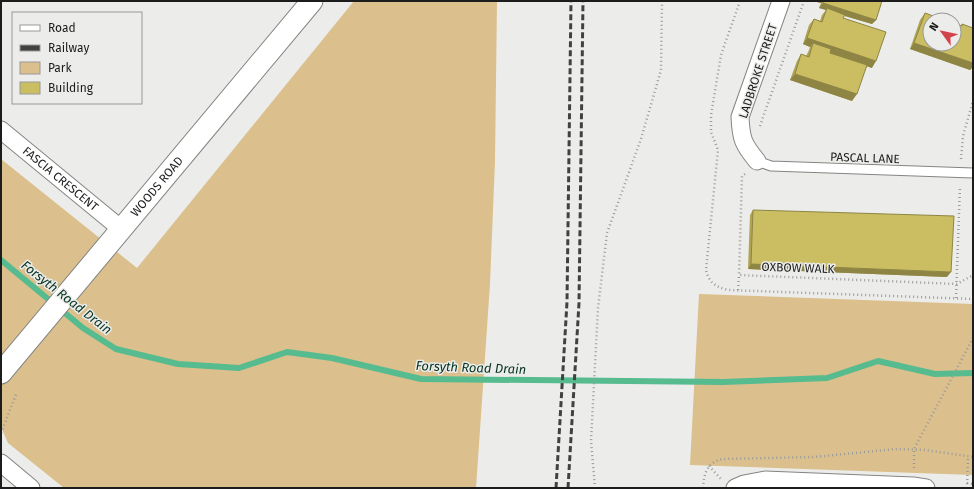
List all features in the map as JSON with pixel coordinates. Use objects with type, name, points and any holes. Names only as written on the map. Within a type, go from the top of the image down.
[{"type":"street","name":"WOODS ROAD","points":[[1,372],[312,1]]},
{"type":"street","name":"LADBROKE STREET","points":[[757,161],[747,150],[741,137],[740,117],[781,1]]},
{"type":"street","name":"FASCIA CRESCENT","points":[[1,130],[118,231]]},
{"type":"street","points":[[1,463],[32,488]]},
{"type":"street","points":[[734,488],[744,484],[765,480],[913,486],[926,488]]},
{"type":"lane","name":"PASCAL LANE","points":[[757,161],[771,166],[960,174],[973,173]]},
{"type":"path","points":[[595,488],[591,441],[598,308],[606,233],[641,139],[661,70],[662,1]]},
{"type":"path","points":[[740,1],[721,55],[711,115],[711,132],[718,150],[706,270],[708,280],[718,288],[738,290],[973,299]]},
{"type":"path","points":[[759,130],[804,1]]},
{"type":"path","points":[[956,298],[960,174],[963,136],[973,101]]},
{"type":"path","points":[[738,290],[742,176],[757,161]]},
{"type":"path","name":"OXBOW WALK","points":[[739,275],[957,284]]},
{"type":"path","points":[[957,284],[973,275]]},
{"type":"path","points":[[914,449],[973,338]]},
{"type":"path","points":[[1,433],[17,392]]},
{"type":"path","points":[[703,488],[705,473],[709,466],[722,459],[806,457],[896,449],[914,449],[973,457]]},
{"type":"path","points":[[967,488],[968,457]]},
{"type":"path","points":[[967,484],[973,484]]},
{"type":"green space","points":[[354,1],[497,1],[495,161],[490,284],[476,488],[64,488],[8,443],[1,427],[1,159],[137,268]]},
{"type":"green space","points":[[699,294],[973,304],[973,475],[690,465]]},
{"type":"building","points":[[823,1],[882,1],[876,20],[823,3]]},
{"type":"building","points":[[827,8],[845,15],[843,18],[886,32],[876,61],[807,38],[814,19],[822,22]]},
{"type":"building","points":[[922,21],[922,46],[914,43]]},
{"type":"building","points":[[962,24],[973,28],[973,63],[941,52],[962,52]]},
{"type":"building","points":[[813,43],[831,49],[830,53],[867,65],[857,94],[795,74],[801,54],[809,57]]},
{"type":"building","points":[[753,210],[954,216],[951,272],[751,264]]},
{"type":"waterway","name":"Forsyth Road Drain","points":[[1,260],[83,328],[116,349],[178,364],[239,368],[287,352],[332,358],[421,379],[723,382],[827,378],[878,361],[935,374],[973,373]]},
{"type":"railway","points":[[556,488],[567,302],[571,1]]},
{"type":"railway","points":[[568,488],[579,303],[583,1]]}]
